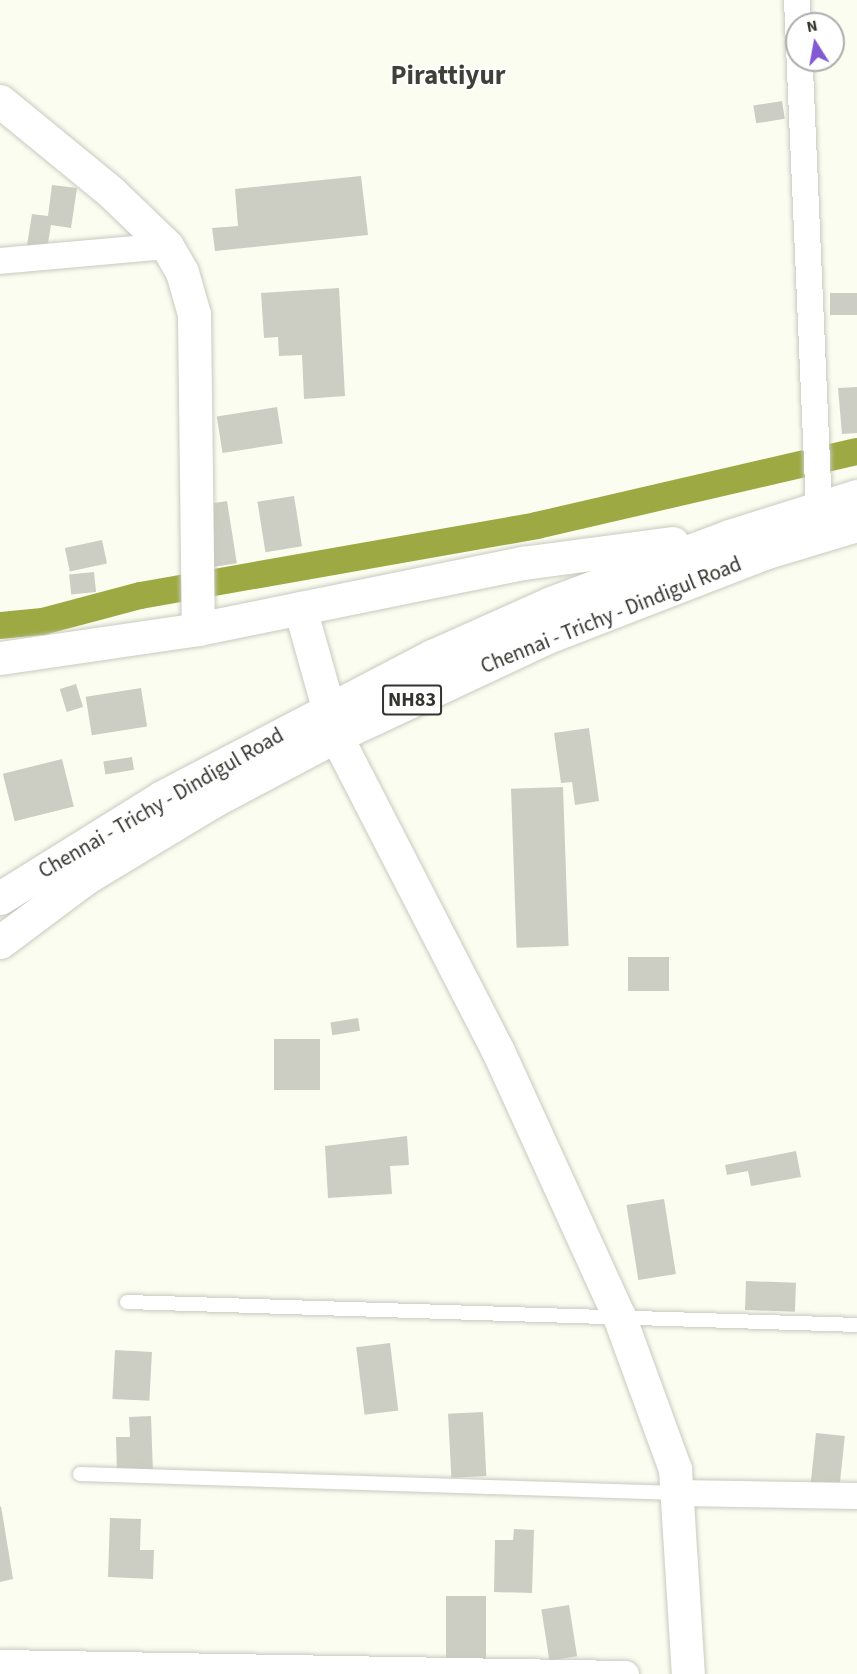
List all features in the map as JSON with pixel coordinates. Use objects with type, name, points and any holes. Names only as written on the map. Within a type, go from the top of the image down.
[{"type":"main road","points":[[0,102],[167,246],[194,314],[198,616]]},
{"type":"main road","name":"Chennai - Trichy - Dindigul Road","points":[[0,942],[87,877],[213,801],[334,721],[551,603],[729,536],[818,492],[857,496]]},
{"type":"main road","name":"Chennai - Trichy - Dindigul Road","points":[[0,898],[162,797],[334,721],[764,553],[857,525]]},
{"type":"main road","points":[[0,658],[198,616],[300,608],[523,563],[729,536],[764,553]]},
{"type":"main road","points":[[300,608],[306,641],[334,721],[498,1051],[619,1316],[675,1469],[679,1493],[687,1674]]},
{"type":"street","points":[[797,0],[818,492]]},
{"type":"street","points":[[0,261],[167,246]]},
{"type":"street","points":[[679,1493],[857,1496]]},
{"type":"street","points":[[0,1663],[626,1674]]},
{"type":"lane","points":[[127,1302],[857,1325]]},
{"type":"lane","points":[[80,1474],[679,1493]]},
{"type":"building","points":[[782,101],[785,119],[756,123],[753,106]]},
{"type":"building","points":[[361,176],[368,235],[215,251],[212,228],[238,226],[235,189]]},
{"type":"building","points":[[52,185],[77,188],[71,228],[51,225],[46,255],[26,252],[32,214],[48,216]]},
{"type":"building","points":[[339,288],[345,396],[304,399],[302,355],[279,356],[278,337],[264,338],[261,293]]},
{"type":"building","points":[[830,293],[857,293],[857,315],[830,315]]},
{"type":"building","points":[[857,387],[857,433],[842,434],[838,388]]},
{"type":"building","points":[[277,407],[283,444],[223,453],[217,417]]},
{"type":"building","points":[[294,496],[302,546],[265,552],[257,502]]},
{"type":"building","points":[[227,501],[237,563],[213,567],[203,505]]},
{"type":"building","points":[[102,540],[107,563],[70,571],[65,548]]},
{"type":"building","points":[[94,572],[96,592],[71,595],[69,575]]},
{"type":"building","points":[[76,684],[83,707],[67,712],[60,689]]},
{"type":"building","points":[[141,688],[147,727],[92,735],[86,697]]},
{"type":"building","points":[[589,728],[599,801],[575,805],[572,782],[561,783],[554,733]]},
{"type":"building","points":[[132,757],[134,770],[105,774],[103,762]]},
{"type":"building","points":[[62,759],[74,807],[15,821],[3,774]]},
{"type":"building","points":[[563,787],[569,946],[517,948],[511,789]]},
{"type":"building","points":[[628,957],[669,957],[669,991],[628,991]]},
{"type":"building","points":[[358,1018],[360,1031],[332,1035],[330,1022]]},
{"type":"building","points":[[274,1039],[320,1039],[320,1090],[274,1090]]},
{"type":"building","points":[[407,1136],[409,1165],[390,1166],[392,1194],[328,1198],[325,1146]]},
{"type":"building","points":[[796,1151],[801,1177],[751,1186],[748,1171],[727,1175],[725,1165]]},
{"type":"building","points":[[664,1199],[676,1274],[638,1280],[626,1205]]},
{"type":"building","points":[[746,1281],[796,1283],[795,1312],[745,1310]]},
{"type":"building","points":[[390,1343],[398,1410],[365,1415],[356,1347]]},
{"type":"building","points":[[115,1350],[152,1352],[149,1401],[112,1399]]},
{"type":"building","points":[[483,1412],[486,1476],[451,1478],[448,1414]]},
{"type":"building","points":[[151,1416],[153,1473],[117,1474],[116,1437],[130,1437],[129,1417]]},
{"type":"building","points":[[816,1433],[845,1436],[839,1494],[810,1491]]},
{"type":"building","points":[[0,1507],[13,1579],[0,1582]]},
{"type":"building","points":[[110,1518],[141,1519],[140,1550],[154,1550],[153,1579],[108,1577]]},
{"type":"building","points":[[514,1529],[534,1530],[532,1593],[494,1592],[495,1540],[513,1540]]},
{"type":"building","points":[[446,1596],[486,1596],[486,1666],[446,1666]]},
{"type":"building","points":[[569,1605],[577,1656],[549,1661],[541,1609]]},
{"type":"waterway","points":[[0,625],[42,621],[140,595],[536,525],[857,451]]},
{"type":"district","name":"Pirattiyur","points":[[448,76]]}]
